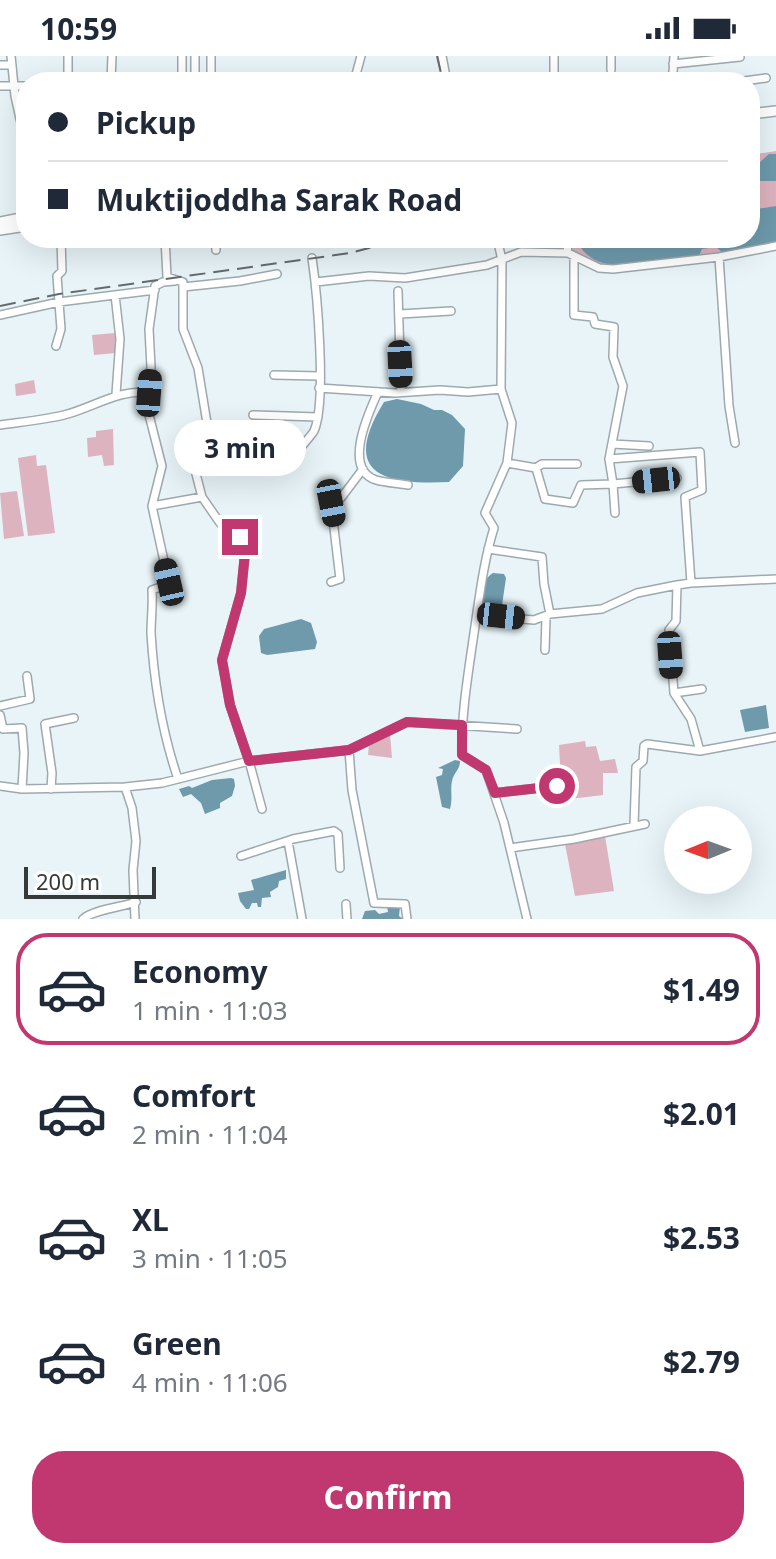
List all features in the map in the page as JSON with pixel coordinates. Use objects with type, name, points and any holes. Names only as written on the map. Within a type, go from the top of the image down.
[{"type":"street","points":[[11,56],[16,96]]},
{"type":"street","points":[[611,56],[611,70]]},
{"type":"street","points":[[673,64],[740,57]]},
{"type":"street","points":[[0,65],[12,65]]},
{"type":"street","points":[[760,79],[766,78]]},
{"type":"street","points":[[0,86],[14,86]]},
{"type":"street","points":[[316,282],[369,276],[405,278],[502,260],[521,252],[571,254],[599,268],[613,269],[719,257],[776,246]]},
{"type":"street","points":[[56,346],[61,329],[57,276],[62,271],[61,248]]},
{"type":"street","points":[[166,248],[167,277],[175,281]]},
{"type":"street","points":[[499,248],[502,260],[501,389],[512,423],[507,463],[485,513],[494,528],[477,615],[462,725],[462,755],[486,770],[495,793],[527,919]]},
{"type":"street","points":[[569,248],[574,315],[593,317],[597,325],[614,327],[613,357],[623,386],[609,459],[615,513]]},
{"type":"street","points":[[719,257],[729,406],[735,443]]},
{"type":"street","points":[[178,779],[166,745],[152,637],[152,590],[169,584],[152,506],[162,466],[148,411],[149,329],[155,286],[163,282],[182,281],[183,329],[198,368],[213,460],[242,467],[287,463],[314,432],[318,417],[316,282],[312,258]]},
{"type":"street","points":[[183,287],[277,274]]},
{"type":"street","points":[[0,315],[59,302],[155,290]]},
{"type":"street","points":[[398,291],[401,392]]},
{"type":"street","points":[[115,295],[120,339],[116,394]]},
{"type":"street","points":[[400,314],[451,311]]},
{"type":"street","points":[[274,375],[319,376]]},
{"type":"street","points":[[319,388],[342,387],[378,392],[501,389]]},
{"type":"street","points":[[378,392],[362,432],[359,452],[363,469],[373,479],[408,485]]},
{"type":"street","points":[[0,425],[60,416],[99,404],[116,394],[149,393]]},
{"type":"street","points":[[253,415],[318,417]]},
{"type":"street","points":[[612,444],[649,446]]},
{"type":"street","points":[[189,447],[202,497],[220,523],[246,543],[241,593],[222,660],[230,705],[262,809]]},
{"type":"street","points":[[609,459],[700,452],[702,490],[685,497],[691,583]]},
{"type":"street","points":[[507,463],[536,468],[542,464],[577,464]]},
{"type":"street","points":[[536,468],[545,499],[573,503],[581,485],[677,478]]},
{"type":"street","points":[[331,582],[340,579],[340,568],[331,503],[341,498],[363,469]]},
{"type":"street","points":[[152,506],[202,497]]},
{"type":"street","points":[[488,549],[542,557],[548,616],[545,650]]},
{"type":"street","points":[[477,615],[534,620],[602,609],[637,593],[677,585],[776,579]]},
{"type":"street","points":[[677,585],[676,621],[669,630],[674,693],[691,719],[700,751]]},
{"type":"street","points":[[0,706],[30,699],[27,676]]},
{"type":"street","points":[[674,693],[702,689]]},
{"type":"street","points":[[0,715],[3,729],[22,728],[22,789]]},
{"type":"street","points":[[51,789],[52,773],[45,724],[74,718]]},
{"type":"street","points":[[0,786],[22,789],[125,787],[178,779],[249,761],[349,750],[407,722],[517,729]]},
{"type":"street","points":[[634,825],[636,767],[643,761],[644,746],[647,744],[700,751],[776,737]]},
{"type":"street","points":[[349,750],[352,790],[374,903],[405,904],[407,919]]},
{"type":"street","points":[[495,793],[557,786]]},
{"type":"street","points":[[125,787],[132,808],[136,841],[133,870],[135,919]]},
{"type":"street","points":[[510,848],[645,824]]},
{"type":"street","points":[[241,856],[288,841],[337,832],[340,868]]},
{"type":"street","points":[[288,841],[302,919]]},
{"type":"street","points":[[83,919],[88,914],[136,902]]},
{"type":"street","points":[[346,904],[347,919]]},
{"type":"shaded area","points":[[776,151],[776,245],[716,257],[602,267],[573,254],[571,248],[760,248],[760,153]]},
{"type":"shaded area","points":[[115,333],[116,353],[94,355],[92,335]]},
{"type":"shaded area","points":[[34,380],[36,393],[16,396],[15,384]]},
{"type":"shaded area","points":[[113,429],[114,465],[104,466],[102,455],[88,457],[87,438],[96,437],[96,431]]},
{"type":"shaded area","points":[[36,455],[37,466],[46,465],[55,533],[28,536],[18,458]]},
{"type":"shaded area","points":[[17,491],[24,536],[4,539],[0,493]]},
{"type":"shaded area","points":[[390,734],[392,758],[368,755],[369,744]]},
{"type":"shaded area","points":[[585,741],[586,747],[596,746],[600,761],[615,759],[618,773],[603,773],[603,795],[562,800],[559,745]]},
{"type":"shaded area","points":[[605,836],[614,891],[575,896],[565,844]]},
{"type":"water","points":[[769,154],[776,154],[776,181],[760,181],[760,162]]},
{"type":"water","points":[[776,206],[776,244],[760,247],[760,208]]},
{"type":"water","points":[[581,248],[709,248],[702,249],[699,256],[636,266],[605,264]]},
{"type":"water","points":[[717,248],[752,248],[723,253]]},
{"type":"water","points":[[397,399],[442,410],[452,415],[465,429],[463,466],[449,482],[406,481],[388,477],[376,470],[368,460],[366,446],[371,427],[384,402]]},
{"type":"water","points":[[493,573],[504,574],[506,578],[501,612],[483,611],[482,590]]},
{"type":"water","points":[[301,619],[311,623],[317,642],[315,649],[267,655],[261,653],[259,636],[264,629]]},
{"type":"water","points":[[766,705],[769,728],[745,732],[740,710]]},
{"type":"water","points":[[455,760],[460,764],[452,781],[450,809],[442,807],[436,777],[442,775],[443,769],[438,768]]},
{"type":"water","points":[[231,778],[235,786],[232,796],[220,803],[220,808],[205,814],[201,803],[191,794],[183,797],[179,789],[192,788],[212,780]]},
{"type":"water","points":[[286,870],[286,879],[279,881],[278,887],[270,892],[271,897],[262,898],[261,907],[252,903],[246,909],[238,893],[254,890],[251,880]]},
{"type":"water","points":[[387,907],[400,907],[399,916],[403,919],[362,919],[365,911],[375,910],[379,914],[388,912]]},
{"type":"railway","points":[[437,56],[441,72]]},
{"type":"railway","points":[[0,306],[59,294],[369,248]]},
{"type":"route","points":[[240,537],[246,543],[241,593],[222,660],[230,705],[249,761],[349,750],[407,722],[462,725],[462,755],[486,770],[495,793],[557,786]]}]
